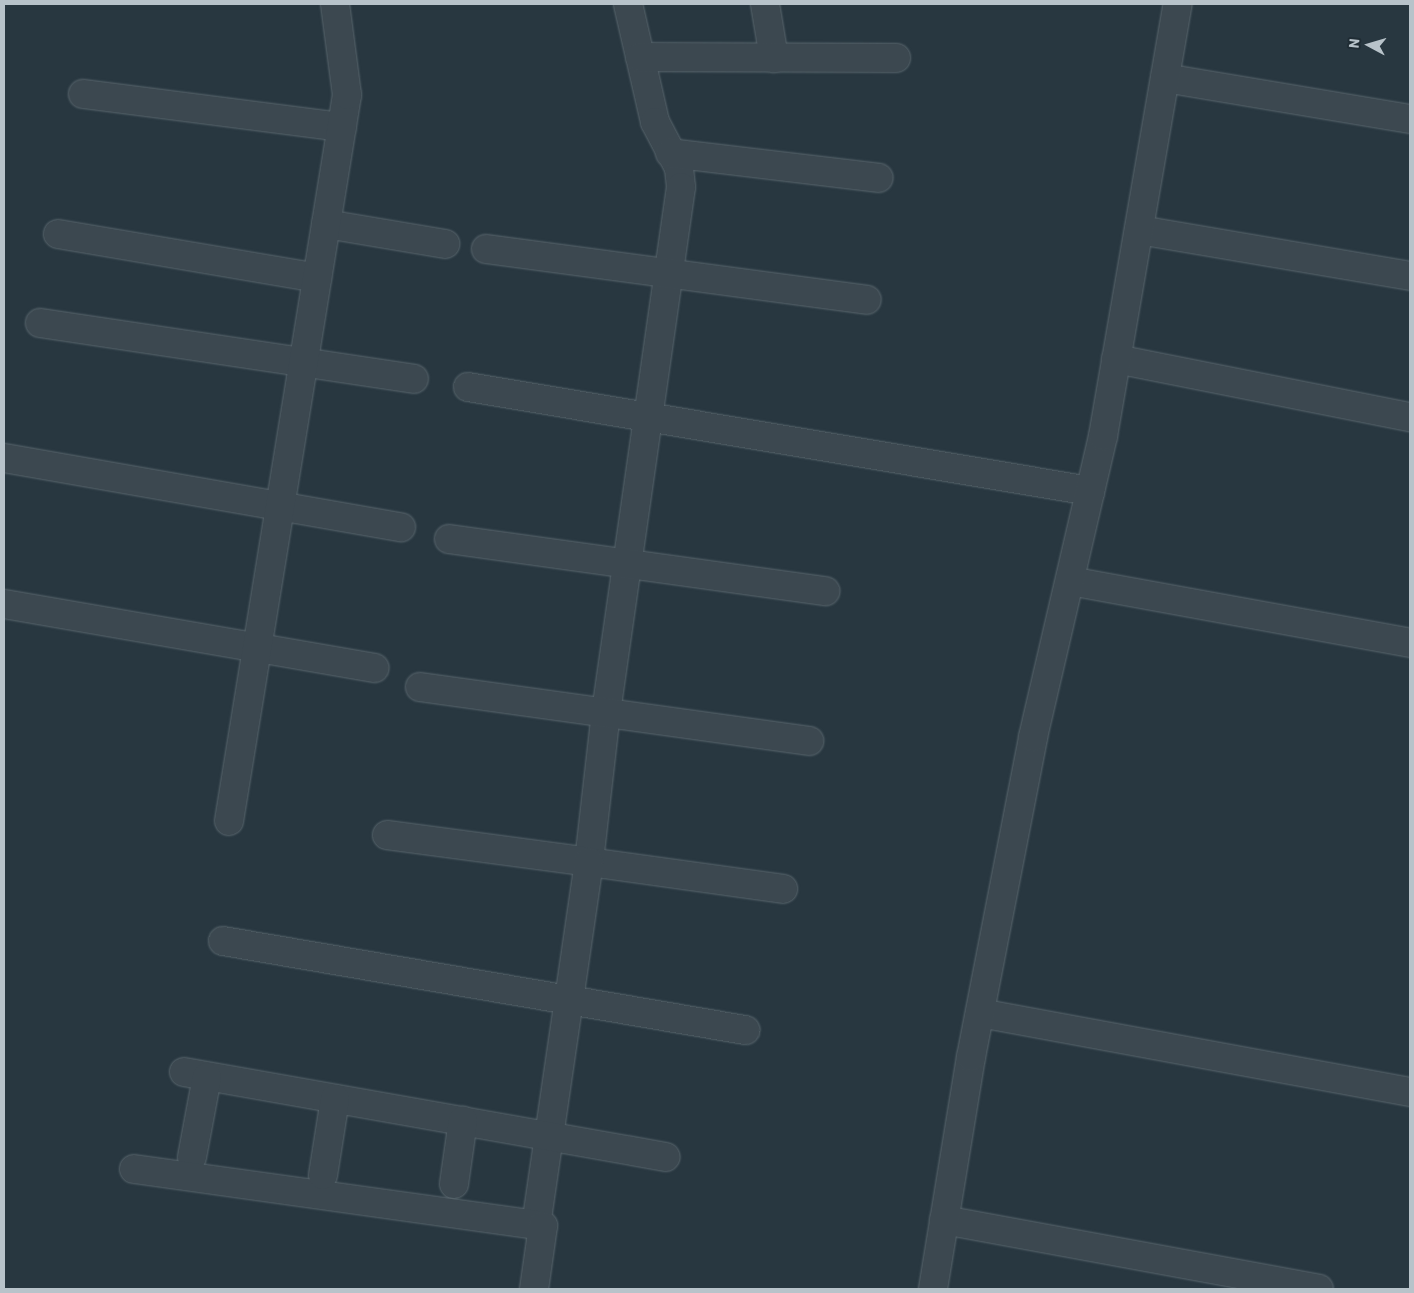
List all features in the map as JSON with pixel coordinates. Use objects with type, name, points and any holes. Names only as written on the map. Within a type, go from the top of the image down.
[{"type":"street","points":[[229,821],[342,127],[346,95],[336,4]]},
{"type":"street","points":[[536,1225],[589,862],[606,712],[681,187],[679,168],[655,122],[628,4]]},
{"type":"street","points":[[765,4],[774,58]]},
{"type":"street","points":[[933,1289],[980,1013],[1033,737],[1090,491],[1116,359],[1178,4]]},
{"type":"street","points":[[640,58],[896,58]]},
{"type":"street","points":[[1165,78],[1410,119]]},
{"type":"street","points":[[82,94],[342,127]]},
{"type":"street","points":[[670,153],[879,178]]},
{"type":"street","points":[[326,224],[445,244]]},
{"type":"street","points":[[1139,230],[1410,276]]},
{"type":"street","points":[[58,234],[317,278]]},
{"type":"street","points":[[486,249],[867,300]]},
{"type":"street","points":[[40,324],[304,365],[414,378]]},
{"type":"street","points":[[1116,359],[1410,417]]},
{"type":"street","points":[[468,388],[1090,491]]},
{"type":"street","points":[[4,458],[401,527]]},
{"type":"street","points":[[449,539],[826,590]]},
{"type":"street","points":[[1070,581],[1410,643]]},
{"type":"street","points":[[4,604],[258,646],[376,668]]},
{"type":"street","points":[[420,687],[809,741]]},
{"type":"street","points":[[387,835],[783,889]]},
{"type":"street","points":[[223,941],[745,1030]]},
{"type":"street","points":[[980,1013],[1410,1092]]},
{"type":"street","points":[[192,1157],[195,1075],[666,1157]]},
{"type":"street","points":[[323,1175],[335,1099]]},
{"type":"street","points":[[454,1184],[462,1121]]},
{"type":"street","points":[[134,1169],[543,1226],[534,1289]]},
{"type":"street","points":[[944,1220],[1319,1289]]}]
